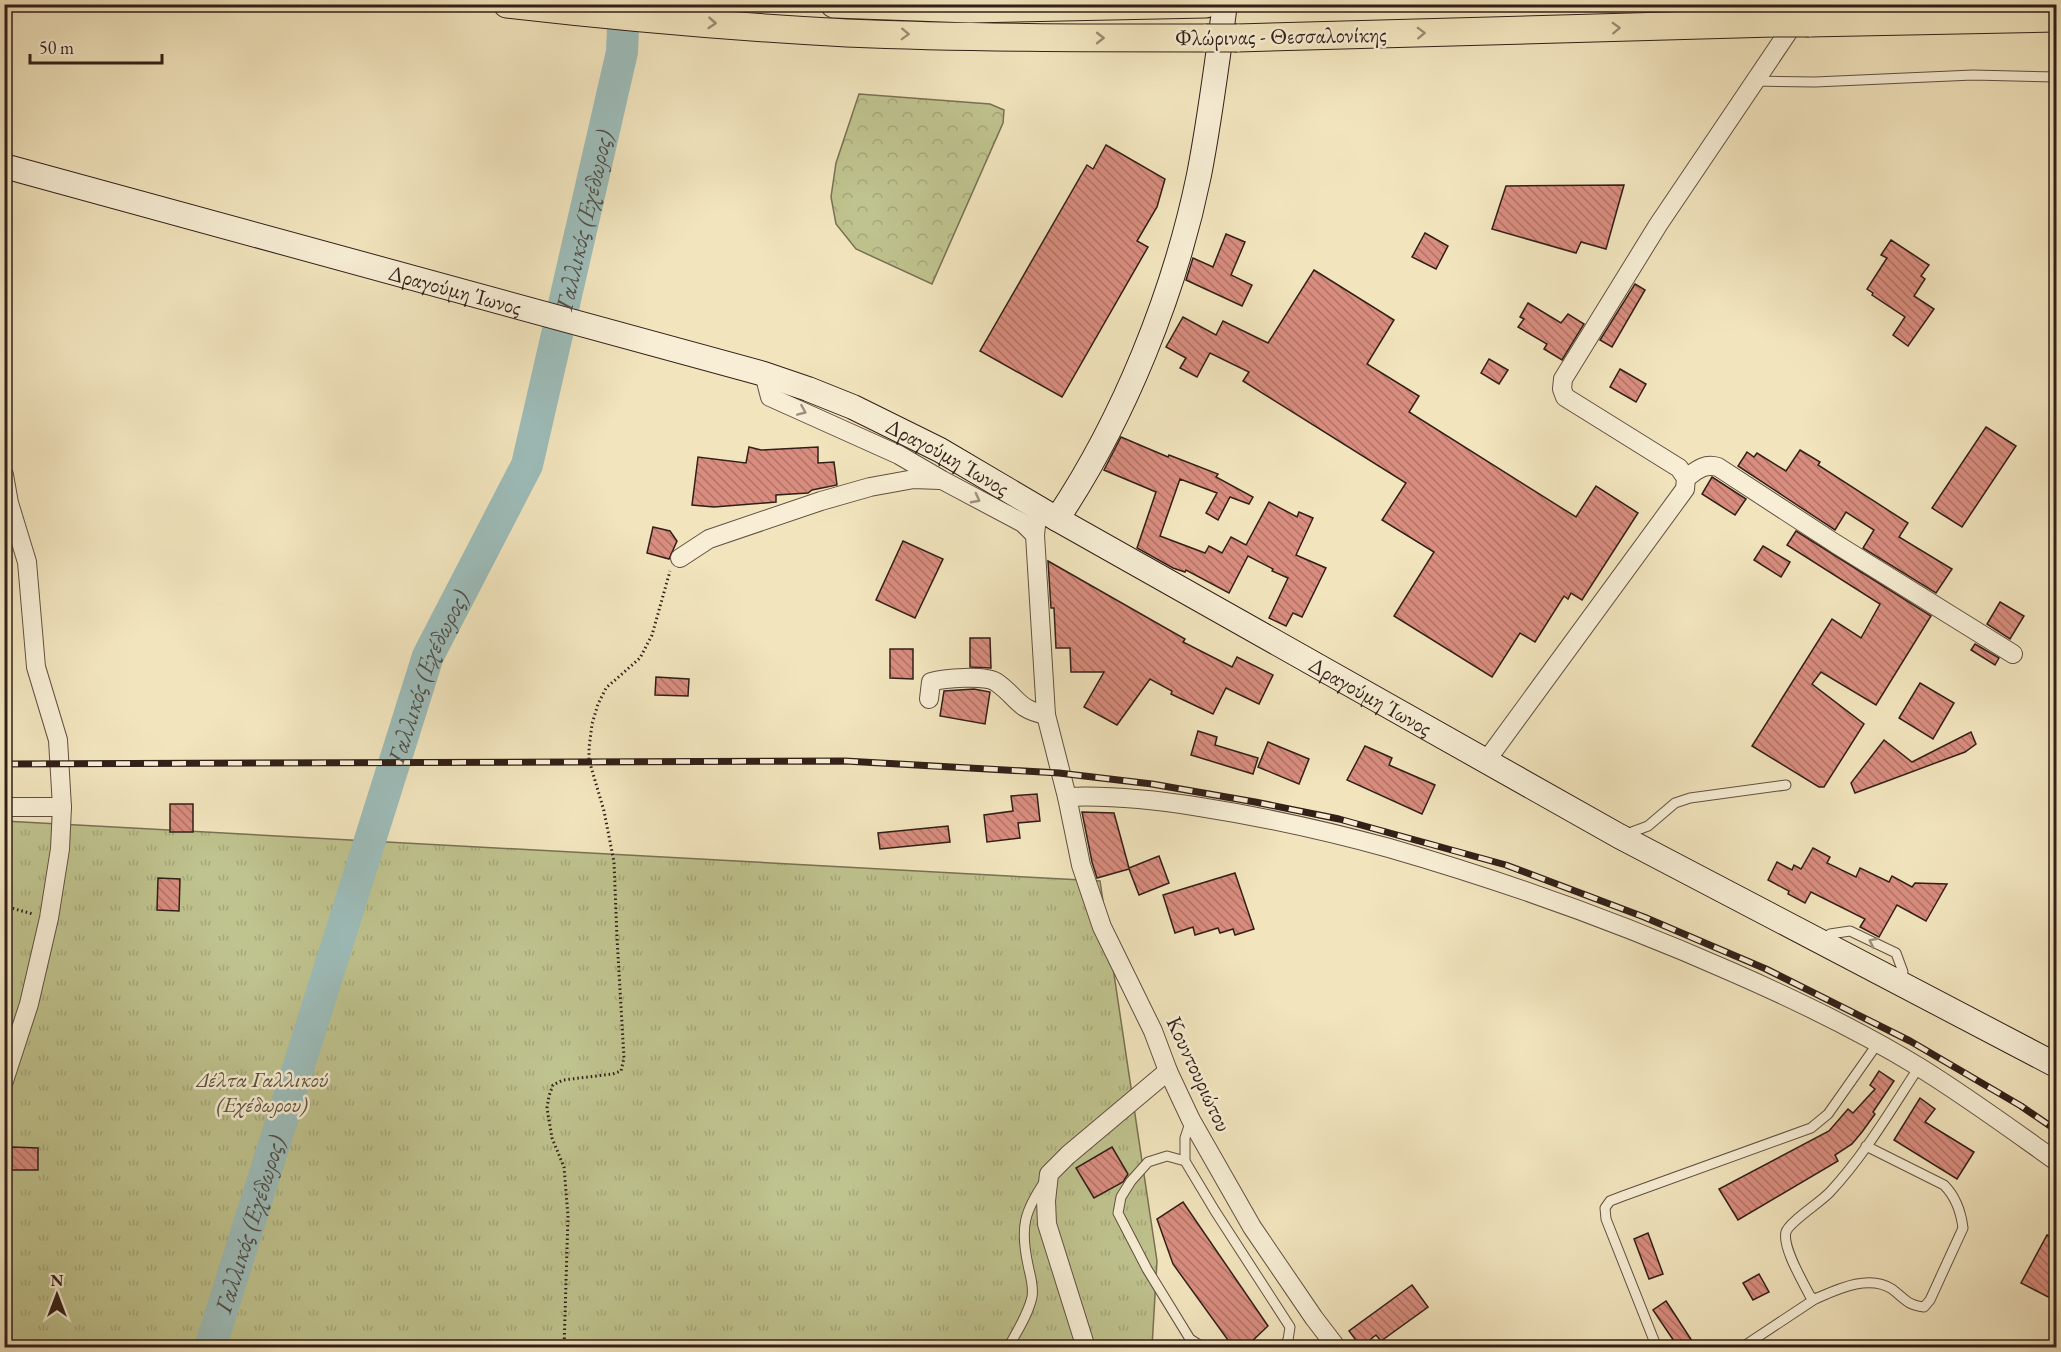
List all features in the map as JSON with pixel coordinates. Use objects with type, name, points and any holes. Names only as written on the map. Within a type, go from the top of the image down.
[{"type":"main road","name":"Φλώρινας - Θεσσαλονίκης","points":[[507,4],[660,20],[846,33],[970,37],[1237,38],[1773,23],[1808,14],[2056,18]]},
{"type":"main road","name":"Φλώρινας - Θεσσαλονίκης","points":[[845,5],[970,9],[1206,4]]},
{"type":"main road","points":[[1048,513],[1076,490],[1104,440],[1166,296],[1198,176],[1225,4]]},
{"type":"main road","name":"Δραγούμη Ίωνος","points":[[4,166],[765,374],[844,403],[973,468],[1048,513],[1619,836],[1821,935],[2056,1065]]},
{"type":"street","points":[[1686,478],[1679,468],[1565,397],[1562,389],[1563,379],[1658,225],[1754,81],[1808,14]]},
{"type":"street","points":[[765,374],[770,397],[899,455],[1023,523],[1035,535]]},
{"type":"street","points":[[1486,761],[1684,489],[1686,478],[1700,467],[1710,465],[1718,467],[1836,544],[2013,654]]},
{"type":"street","points":[[4,475],[9,503],[27,562],[36,667],[58,740],[62,807],[60,849],[49,918],[29,1004],[4,1081]]},
{"type":"street","points":[[680,558],[709,539],[821,501],[870,487],[914,479],[942,480]]},
{"type":"street","name":"Κουντουριώτου","points":[[1048,513],[1035,535],[1046,715],[1067,797],[1081,865],[1102,927],[1153,1031],[1168,1071],[1191,1120],[1252,1227],[1314,1318],[1337,1347]]},
{"type":"street","points":[[928,699],[932,682],[940,679],[983,679],[994,681],[1029,712],[1046,715]]},
{"type":"street","points":[[1067,797],[1115,796],[1250,814],[1333,833],[1422,858],[1576,908],[1674,946],[1775,991],[1878,1043],[1990,1113],[2056,1161]]},
{"type":"street","points":[[4,807],[62,807]]},
{"type":"street","points":[[1086,1347],[1047,1224],[1046,1201],[1049,1174],[1068,1155],[1168,1071]]},
{"type":"lane","points":[[1754,81],[1815,82],[1973,75],[2056,77]]},
{"type":"lane","points":[[1619,836],[1648,826],[1675,803],[1690,798],[1786,785]]},
{"type":"lane","points":[[1657,1347],[1606,1219],[1605,1208],[1610,1201],[1810,1128],[1828,1114],[1878,1043]]},
{"type":"lane","points":[[1815,1299],[1810,1296],[1798,1272],[1785,1239],[1787,1229],[1830,1192],[1866,1146],[1919,1067]]},
{"type":"lane","points":[[1191,1120],[1185,1138],[1185,1161],[1237,1247],[1290,1327],[1288,1340],[1282,1347]]},
{"type":"lane","points":[[1741,1347],[1815,1299],[1861,1282],[1891,1288],[1911,1305],[1924,1307],[1930,1300],[1962,1228],[1962,1217],[1953,1194],[1944,1185],[1866,1146]]},
{"type":"lane","points":[[1185,1161],[1167,1156],[1148,1162],[1131,1181],[1121,1197],[1118,1213],[1146,1269],[1190,1339],[1204,1347]]},
{"type":"lane","points":[[1008,1347],[1026,1316],[1032,1296],[1033,1286],[1025,1254],[1023,1225],[1034,1197],[1049,1174]]},
{"type":"path","points":[[564,1347],[568,1216],[564,1167],[552,1138],[547,1108],[549,1095],[554,1085],[563,1080],[621,1071],[624,1058],[616,939],[615,870],[612,841],[589,760],[592,724],[606,688],[640,658],[652,635],[670,571],[680,558]]},
{"type":"path","points":[[4,906],[49,918]]},
{"type":"green space","points":[[859,94],[990,104],[1004,110],[1003,123],[932,284],[856,249],[836,224],[831,197],[836,163]]},
{"type":"green space","name":"Δέλτα Γαλλικού (Εχέδωρου)","points":[[4,821],[1100,881],[1157,1261],[1152,1347],[5,1347]]},
{"type":"building","points":[[1106,145],[1165,179],[1157,207],[1137,241],[1148,247],[1062,397],[980,351],[1087,165],[1093,169]]},
{"type":"building","points":[[1624,185],[1606,249],[1581,242],[1576,253],[1492,229],[1506,186]]},
{"type":"building","points":[[1425,233],[1448,246],[1436,269],[1412,257]]},
{"type":"building","points":[[1226,234],[1245,242],[1231,275],[1252,285],[1242,306],[1186,280],[1193,258],[1213,267]]},
{"type":"building","points":[[1891,240],[1929,265],[1921,276],[1925,279],[1914,296],[1934,309],[1908,346],[1893,335],[1905,317],[1872,295],[1873,293],[1867,289],[1887,258],[1881,255]]},
{"type":"building","points":[[1314,270],[1394,320],[1367,364],[1419,396],[1409,412],[1576,517],[1596,486],[1638,513],[1582,600],[1571,593],[1568,599],[1564,596],[1535,642],[1520,633],[1492,677],[1394,616],[1434,552],[1382,520],[1406,483],[1243,381],[1249,372],[1210,353],[1197,377],[1180,368],[1186,358],[1166,347],[1183,317],[1216,335],[1223,321],[1268,343]]},
{"type":"building","points":[[1635,284],[1645,290],[1612,347],[1600,340]]},
{"type":"building","points":[[1528,303],[1561,323],[1568,314],[1584,324],[1562,360],[1544,349],[1547,344],[1518,327],[1524,319],[1520,317]]},
{"type":"building","points":[[1489,359],[1508,370],[1499,384],[1481,373]]},
{"type":"building","points":[[1620,369],[1646,384],[1636,402],[1610,387]]},
{"type":"building","points":[[1986,427],[2016,446],[1962,527],[1932,508]]},
{"type":"building","points":[[1121,437],[1168,457],[1169,455],[1218,474],[1216,477],[1253,497],[1249,504],[1230,497],[1218,520],[1206,513],[1217,493],[1180,479],[1160,536],[1205,553],[1209,546],[1222,553],[1231,537],[1246,545],[1269,502],[1297,517],[1299,512],[1313,518],[1296,555],[1326,568],[1302,617],[1293,613],[1286,626],[1269,618],[1288,578],[1248,556],[1229,593],[1186,570],[1185,572],[1173,568],[1137,548],[1156,492],[1104,470]]},
{"type":"building","points":[[749,447],[761,450],[818,447],[818,463],[834,462],[837,485],[812,490],[808,493],[776,495],[776,502],[714,507],[692,505],[698,457],[746,463]]},
{"type":"building","points":[[1800,450],[1820,462],[1818,465],[1908,523],[1899,537],[1952,569],[1936,593],[1863,548],[1874,530],[1846,512],[1835,530],[1738,466],[1747,452],[1754,457],[1757,453],[1786,471]]},
{"type":"building","points":[[1712,477],[1746,499],[1735,515],[1702,494]]},
{"type":"building","points":[[653,527],[670,531],[677,541],[669,559],[647,553]]},
{"type":"building","points":[[1796,531],[1931,616],[1876,705],[1821,672],[1812,684],[1864,724],[1824,787],[1819,787],[1752,746],[1832,619],[1861,638],[1880,604],[1787,545]]},
{"type":"building","points":[[903,541],[943,559],[915,618],[876,600]]},
{"type":"building","points":[[1763,546],[1790,562],[1781,577],[1754,560]]},
{"type":"building","points":[[1048,561],[1185,639],[1183,642],[1232,667],[1237,657],[1273,675],[1259,704],[1226,688],[1213,714],[1171,694],[1172,691],[1150,679],[1117,725],[1084,707],[1104,672],[1071,672],[1070,648],[1056,648]]},
{"type":"building","points":[[2000,602],[2024,616],[2010,639],[1987,624]]},
{"type":"building","points":[[970,638],[990,638],[991,668],[970,667]]},
{"type":"building","points":[[1975,644],[1999,658],[1995,665],[1971,650]]},
{"type":"building","points":[[890,649],[913,649],[913,679],[890,678]]},
{"type":"building","points":[[656,677],[689,679],[688,696],[655,695]]},
{"type":"building","points":[[1920,683],[1954,703],[1933,739],[1899,718]]},
{"type":"building","points":[[974,689],[990,692],[985,724],[940,716],[944,691]]},
{"type":"building","points":[[1198,731],[1217,737],[1215,745],[1258,758],[1253,774],[1191,755]]},
{"type":"building","points":[[1971,732],[1976,744],[1965,752],[1855,793],[1851,783],[1884,740],[1912,762]]},
{"type":"building","points":[[1268,742],[1309,759],[1299,784],[1258,767]]},
{"type":"building","points":[[1365,746],[1392,758],[1389,765],[1435,785],[1422,814],[1347,780]]},
{"type":"building","points":[[1037,794],[1040,821],[1018,823],[1020,838],[987,842],[984,815],[1013,811],[1011,796]]},
{"type":"building","points":[[170,804],[193,804],[193,832],[170,832]]},
{"type":"building","points":[[1082,812],[1114,813],[1129,868],[1159,856],[1169,883],[1139,895],[1129,869],[1097,878]]},
{"type":"building","points":[[948,826],[950,842],[880,849],[878,833]]},
{"type":"building","points":[[1813,848],[1830,857],[1827,863],[1856,877],[1860,868],[1889,882],[1892,876],[1912,887],[1915,883],[1947,884],[1926,921],[1897,905],[1879,937],[1860,927],[1865,919],[1811,892],[1805,903],[1768,880],[1777,862],[1792,870],[1794,865],[1801,869]]},
{"type":"building","points":[[1235,873],[1254,929],[1235,935],[1233,929],[1220,933],[1218,928],[1195,935],[1193,927],[1175,933],[1163,895]]},
{"type":"building","points":[[158,878],[180,879],[179,911],[157,910]]},
{"type":"building","points":[[1879,1071],[1894,1081],[1862,1132],[1852,1144],[1835,1155],[1838,1161],[1738,1220],[1719,1189],[1829,1131],[1848,1109],[1853,1113],[1875,1089],[1870,1085]]},
{"type":"building","points":[[1920,1098],[1935,1109],[1925,1122],[1974,1152],[1957,1179],[1894,1140]]},
{"type":"building","points":[[12,1147],[38,1148],[38,1170],[12,1170]]},
{"type":"building","points":[[1112,1147],[1128,1174],[1123,1182],[1094,1198],[1076,1168]]},
{"type":"building","points":[[1183,1202],[1268,1326],[1251,1342],[1233,1347],[1173,1264],[1157,1219]]},
{"type":"building","points":[[1648,1233],[1663,1274],[1649,1279],[1634,1239]]},
{"type":"building","points":[[2047,1235],[2056,1240],[2056,1301],[2021,1283]]},
{"type":"building","points":[[1759,1274],[1769,1292],[1753,1300],[1743,1283]]},
{"type":"building","points":[[1412,1285],[1428,1307],[1381,1341],[1376,1335],[1361,1347],[1349,1331]]},
{"type":"building","points":[[1666,1301],[1696,1347],[1678,1347],[1653,1310]]},
{"type":"waterway","name":"Γαλλικός (Εχέδωρος)","points":[[210,1348],[428,656],[527,465],[622,52],[624,4]]},
{"type":"railway","points":[[4,764],[845,761],[1059,773],[1152,784],[1255,802],[1339,819],[1506,865],[1644,917],[1766,969],[1910,1041],[2021,1106],[2056,1130]]}]
